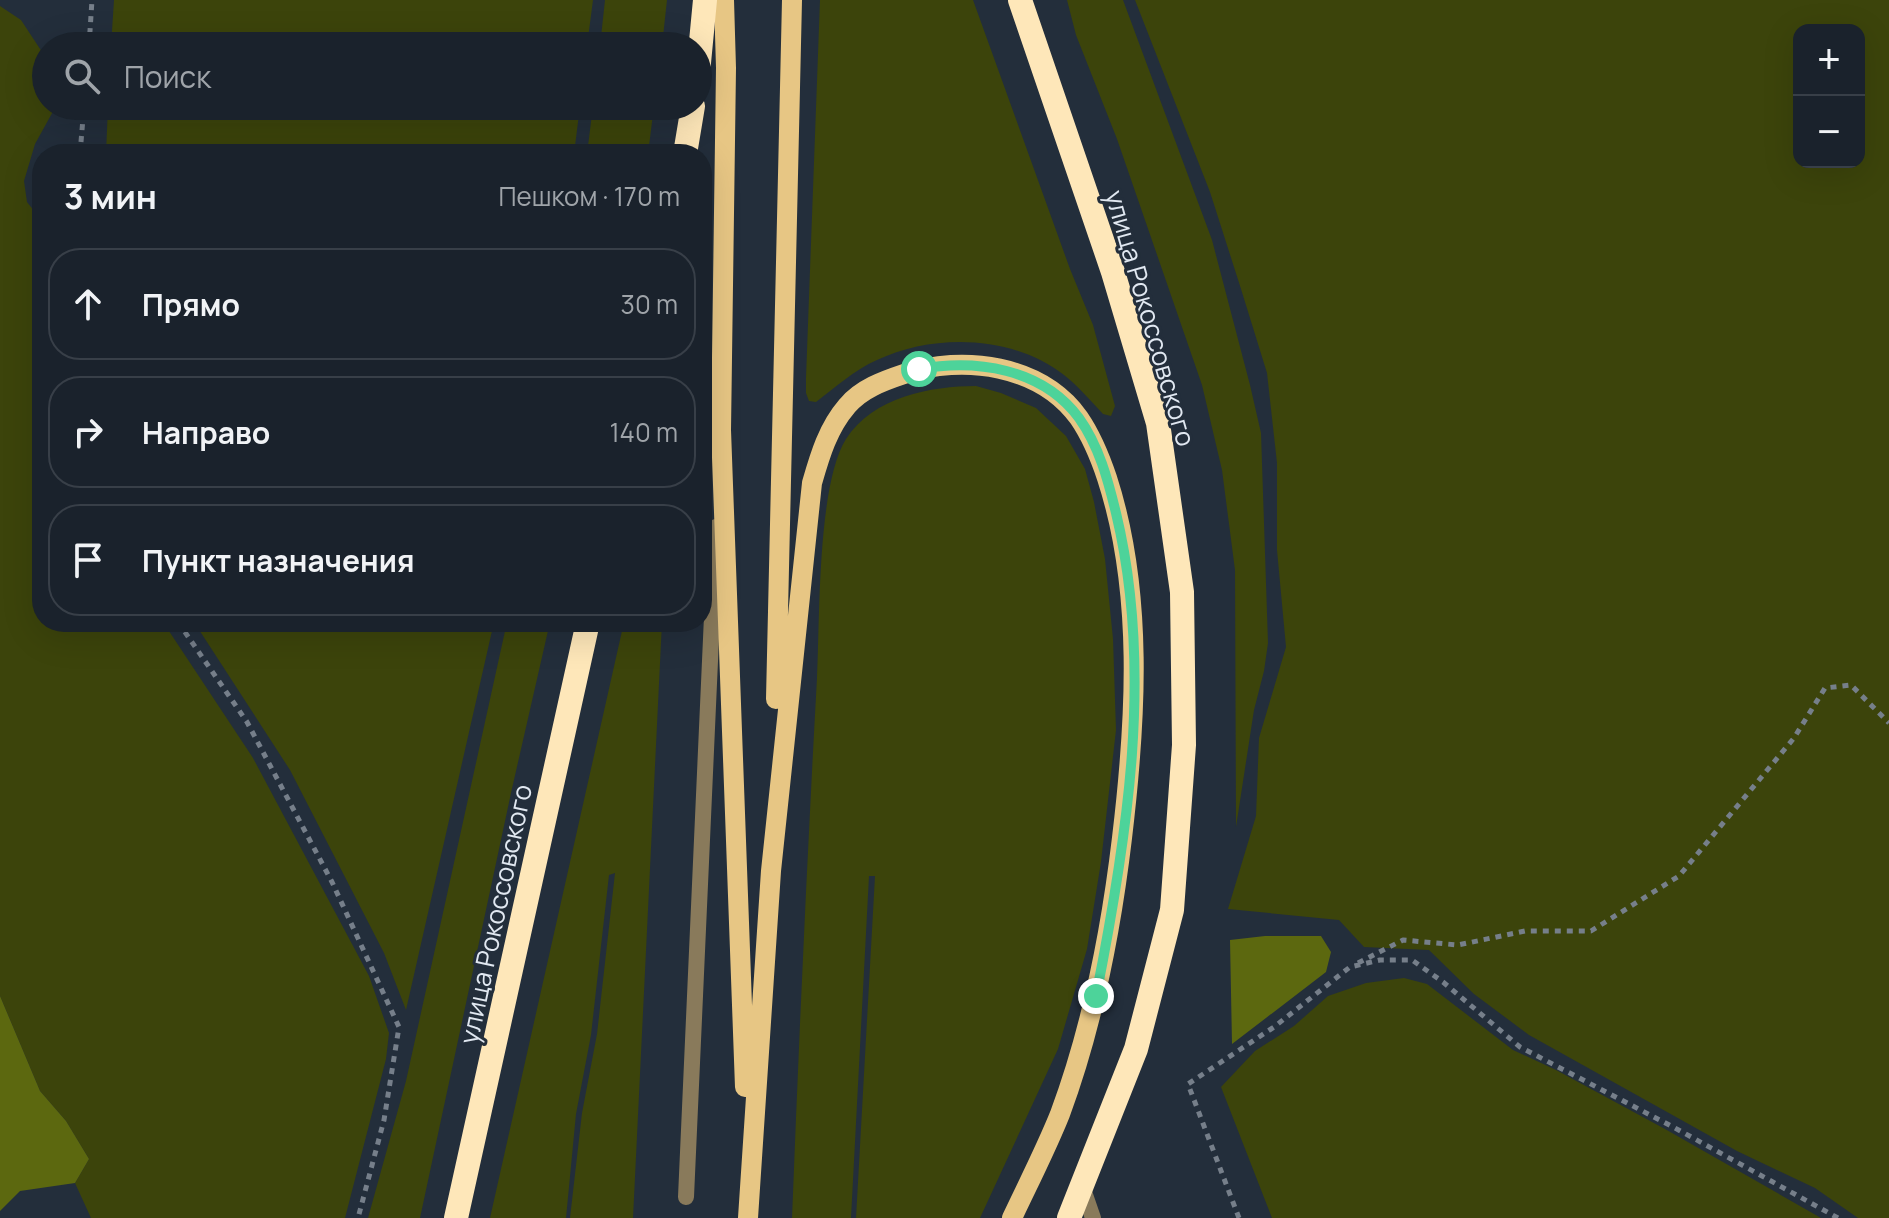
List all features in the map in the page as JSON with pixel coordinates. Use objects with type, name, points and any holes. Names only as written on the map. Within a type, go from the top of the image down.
[{"type":"highway","points":[[702,32],[705,0]]},
{"type":"highway","name":"улица Рокоссовского","points":[[1020,0],[1113,272],[1158,423],[1182,592],[1184,745],[1172,910],[1136,1049],[1069,1218]]},
{"type":"highway","points":[[687,144],[691,120]]},
{"type":"highway","name":"улица Рокоссовского","points":[[456,1218],[586,632]]},
{"type":"main road","points":[[724,0],[726,68],[721,430],[749,1197]]},
{"type":"main road","points":[[771,871],[792,0]]},
{"type":"main road","points":[[748,1218],[771,871],[812,483],[833,426],[848,404],[871,387],[919,369],[970,364],[1033,379],[1053,392],[1078,416],[1095,444],[1108,480],[1127,572],[1134,706],[1117,876],[1096,996],[1060,1115],[1012,1218]]},
{"type":"street","points":[[712,627],[721,430]]},
{"type":"street","points":[[686,1197],[712,632]]},
{"type":"street","points":[[1082,1185],[1093,1218]]},
{"type":"path","points":[[90,32],[92,0]]},
{"type":"path","points":[[81,144],[83,120]]},
{"type":"path","points":[[185,632],[247,722],[332,882],[399,1027],[384,1120],[358,1218]]},
{"type":"path","points":[[1239,1218],[1188,1084],[1274,1027],[1350,967],[1403,940],[1458,945],[1525,931],[1591,931],[1679,876],[1794,738],[1825,688],[1851,685],[1889,723]]},
{"type":"path","points":[[1350,967],[1380,960],[1412,960],[1520,1047],[1838,1218]]},
{"type":"green space","points":[[114,0],[593,0],[589,32],[112,32]]},
{"type":"green space","points":[[605,0],[667,0],[664,32],[602,32]]},
{"type":"green space","points":[[820,0],[973,0],[1093,325],[1115,406],[1111,416],[1103,414],[1069,379],[1044,362],[1021,352],[973,342],[923,345],[899,351],[861,369],[816,402],[809,401],[806,378]]},
{"type":"green space","points":[[1067,0],[1123,0],[1212,240],[1261,433],[1268,643],[1236,827],[1235,570],[1222,470],[1202,385],[1117,139],[1076,35]]},
{"type":"green space","points":[[1135,0],[1889,0],[1889,1218],[1858,1218],[1815,1188],[1737,1151],[1529,1035],[1474,994],[1429,950],[1364,947],[1339,920],[1228,909],[1256,816],[1259,738],[1286,647],[1277,550],[1277,463],[1267,373],[1210,192]]},
{"type":"green space","points":[[0,6],[21,20],[32,37],[32,120],[48,120],[35,144],[32,144],[24,181],[27,202],[32,208],[32,632],[170,632],[253,758],[369,976],[389,1033],[386,1059],[345,1218],[91,1218],[75,1183],[89,1159],[66,1121],[40,1091],[0,996]]},
{"type":"green space","points":[[107,120],[578,120],[575,144],[106,144]]},
{"type":"green space","points":[[591,120],[652,120],[649,144],[588,144]]},
{"type":"green space","points":[[976,386],[1036,408],[1066,436],[1085,469],[1094,502],[1105,559],[1113,639],[1116,730],[1101,862],[1087,949],[1058,1049],[980,1218],[856,1218],[875,876],[869,876],[851,1218],[792,1218],[820,589],[830,488],[846,439],[871,413],[922,392]]},
{"type":"green space","points":[[200,632],[492,632],[406,1010],[384,953],[290,770]]},
{"type":"green space","points":[[505,632],[548,632],[420,1218],[368,1218],[406,1081]]},
{"type":"green space","points":[[622,632],[662,632],[633,1218],[570,1218],[582,1113],[597,1034],[615,873],[609,875],[591,1035],[576,1114],[566,1218],[490,1218]]},
{"type":"green space","points":[[1265,936],[1321,936],[1331,952],[1326,972],[1232,1044],[1230,940]]},
{"type":"green space","points":[[1404,978],[1427,984],[1513,1050],[1665,1129],[1821,1218],[1272,1218],[1221,1087],[1255,1051],[1294,1026],[1328,996],[1366,983]]},
{"type":"green space","points":[[0,996],[40,1091],[66,1121],[89,1159],[75,1183],[20,1191],[0,1211]]},
{"type":"route","points":[[919,369],[970,364],[1033,379],[1053,392],[1078,416],[1095,444],[1108,480],[1127,572],[1134,706],[1117,876],[1096,996]]}]
